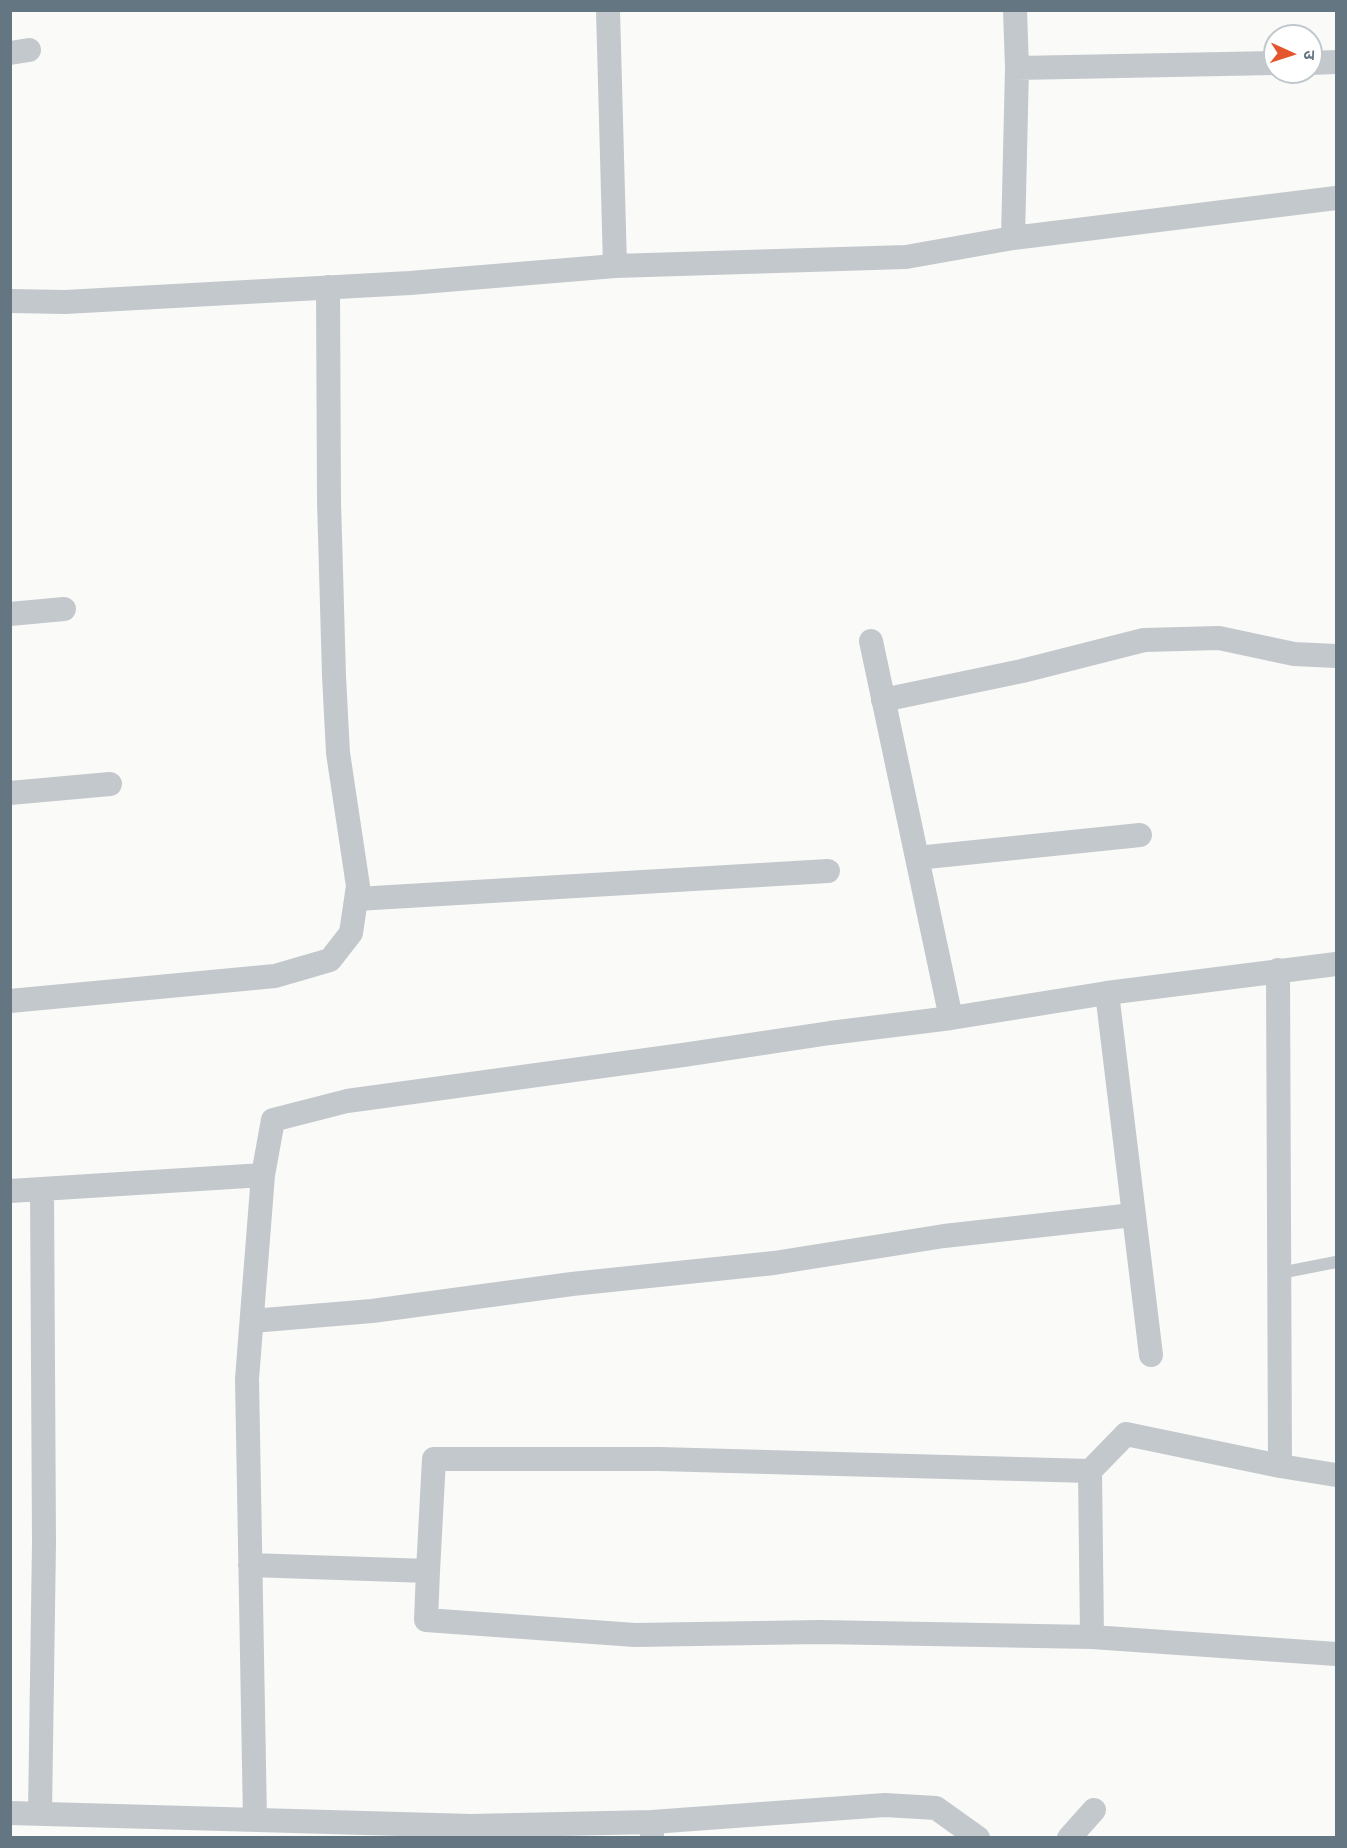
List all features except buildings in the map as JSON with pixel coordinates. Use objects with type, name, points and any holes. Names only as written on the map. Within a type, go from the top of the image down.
[{"type":"street","points":[[608,10],[615,266]]},
{"type":"street","points":[[1013,238],[1017,68],[1015,10]]},
{"type":"street","points":[[1017,68],[1263,63]]},
{"type":"street","points":[[10,301],[65,302],[410,283],[615,266],[906,257],[1013,238],[1336,198]]},
{"type":"street","points":[[10,1001],[274,976],[330,960],[351,933],[358,886],[339,753],[334,676],[329,501],[328,287]]},
{"type":"street","points":[[10,614],[64,609]]},
{"type":"street","points":[[884,700],[1022,671],[1144,640],[1219,638],[1294,654],[1336,656]]},
{"type":"street","points":[[871,641],[951,1018]]},
{"type":"street","points":[[10,793],[110,784]]},
{"type":"street","points":[[917,858],[1140,835]]},
{"type":"street","points":[[357,899],[828,871]]},
{"type":"street","points":[[255,1820],[247,1379],[262,1175],[273,1120],[347,1101],[951,1018],[1107,993],[1336,964]]},
{"type":"street","points":[[1278,970],[1280,1466]]},
{"type":"street","points":[[1107,993],[1150,1355]]},
{"type":"street","points":[[10,1191],[262,1175]]},
{"type":"street","points":[[40,1814],[44,1542],[42,1189]]},
{"type":"street","points":[[252,1322],[372,1311],[572,1284],[774,1263],[944,1236],[1134,1215]]},
{"type":"street","points":[[1092,1637],[1089,1471],[1126,1434],[1280,1466],[1336,1475]]},
{"type":"street","points":[[1089,1471],[659,1459],[434,1460],[426,1620],[635,1635],[820,1632],[1092,1637],[1336,1654]]},
{"type":"street","points":[[250,1565],[428,1571]]},
{"type":"street","points":[[10,1813],[255,1820],[471,1832],[652,1830],[885,1805],[936,1808],[978,1838]]},
{"type":"street","points":[[1069,1838],[1094,1810]]},
{"type":"lane","points":[[1280,1273],[1336,1262]]}]
